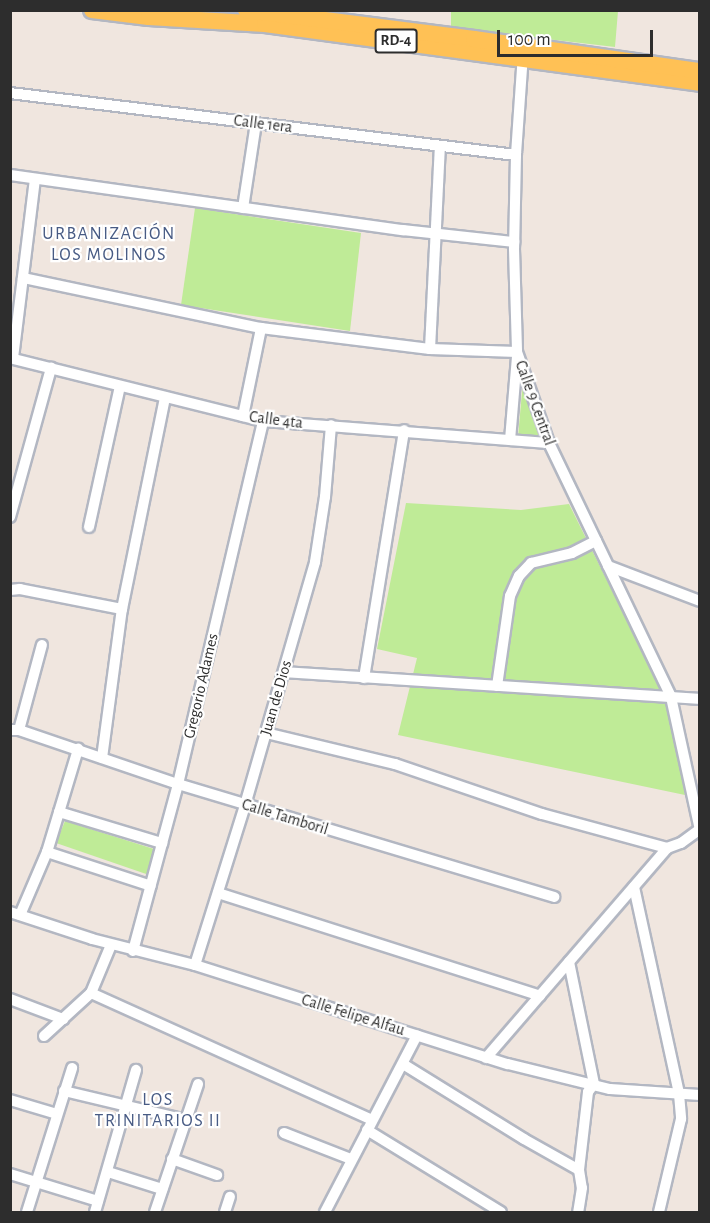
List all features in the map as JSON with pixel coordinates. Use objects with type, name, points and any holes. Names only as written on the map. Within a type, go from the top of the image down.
[{"type":"main road","name":"RD-4","points":[[92,10],[149,17],[258,14],[523,52],[699,83]]},
{"type":"main road","name":"RD-4","points":[[523,52],[699,71]]},
{"type":"street","name":"Calle 9 Central","points":[[523,52],[516,155],[514,242],[517,352],[549,443],[671,697],[699,829]]},
{"type":"street","name":"Calle 1era","points":[[10,93],[516,155]]},
{"type":"street","points":[[243,208],[256,123]]},
{"type":"street","points":[[430,349],[440,146]]},
{"type":"street","points":[[10,175],[435,234],[514,242]]},
{"type":"street","points":[[12,358],[36,179]]},
{"type":"street","points":[[23,278],[261,328],[430,349],[517,352],[510,440]]},
{"type":"street","points":[[243,416],[261,328]]},
{"type":"street","name":"Calle 4ta","points":[[12,358],[262,420],[549,443]]},
{"type":"street","points":[[10,517],[51,368]]},
{"type":"street","points":[[89,527],[120,386]]},
{"type":"street","points":[[102,758],[122,609],[165,397]]},
{"type":"street","name":"Gregorio Adames","points":[[133,951],[178,784],[262,420]]},
{"type":"street","name":"Juan de Dios","points":[[195,965],[219,893],[315,562],[325,497],[331,425]]},
{"type":"street","points":[[364,678],[404,430]]},
{"type":"street","points":[[497,686],[501,641],[510,596],[519,576],[531,562],[572,553],[596,541]]},
{"type":"street","points":[[608,566],[699,601]]},
{"type":"street","points":[[10,590],[20,589],[122,609]]},
{"type":"street","points":[[15,730],[42,645]]},
{"type":"street","points":[[284,672],[699,699]]},
{"type":"street","name":"Calle Tamboril","points":[[15,730],[245,805],[554,897]]},
{"type":"street","points":[[266,733],[395,764],[542,814],[667,848]]},
{"type":"street","points":[[15,913],[47,852],[78,749]]},
{"type":"street","points":[[59,812],[162,843]]},
{"type":"street","points":[[486,1058],[667,848],[681,843],[699,829]]},
{"type":"street","points":[[47,852],[151,886]]},
{"type":"street","points":[[634,887],[679,1094],[681,1119],[659,1212]]},
{"type":"street","points":[[219,893],[540,996]]},
{"type":"street","name":"Calle Felipe Alfau","points":[[15,913],[111,945],[195,965],[486,1058],[610,1089],[699,1095]]},
{"type":"street","points":[[44,1036],[91,993],[111,945]]},
{"type":"street","points":[[569,962],[594,1084],[588,1092],[579,1170],[582,1188],[578,1212]]},
{"type":"street","points":[[91,993],[311,1090],[369,1125],[501,1212]]},
{"type":"street","points":[[10,999],[63,1019]]},
{"type":"street","points":[[325,1212],[417,1035]]},
{"type":"street","points":[[403,1064],[524,1139],[579,1170]]},
{"type":"street","points":[[27,1212],[72,1068]]},
{"type":"street","points":[[95,1212],[136,1070]]},
{"type":"street","points":[[155,1212],[198,1084]]},
{"type":"street","points":[[64,1091],[186,1120]]},
{"type":"street","points":[[10,1100],[57,1114]]},
{"type":"street","points":[[284,1133],[351,1159]]},
{"type":"street","points":[[172,1159],[217,1175]]},
{"type":"street","points":[[108,1172],[162,1189]]},
{"type":"street","points":[[10,1174],[98,1201]]},
{"type":"street","points":[[225,1212],[230,1197]]},
{"type":"green space","points":[[451,11],[618,11],[615,47],[451,28]]},
{"type":"green space","points":[[195,208],[361,233],[350,331],[181,305]]},
{"type":"green space","points":[[523,380],[543,439],[518,438]]},
{"type":"green space","points":[[406,503],[521,510],[569,504],[667,701],[685,795],[398,735],[417,658],[377,649]]},
{"type":"green space","points":[[65,821],[154,849],[149,875],[56,843]]},
{"type":"district","name":"URBANIZACIÓN LOS MOLINOS","points":[[109,245]]},
{"type":"district","name":"LOS TRINITARIOS II","points":[[158,1111]]}]
